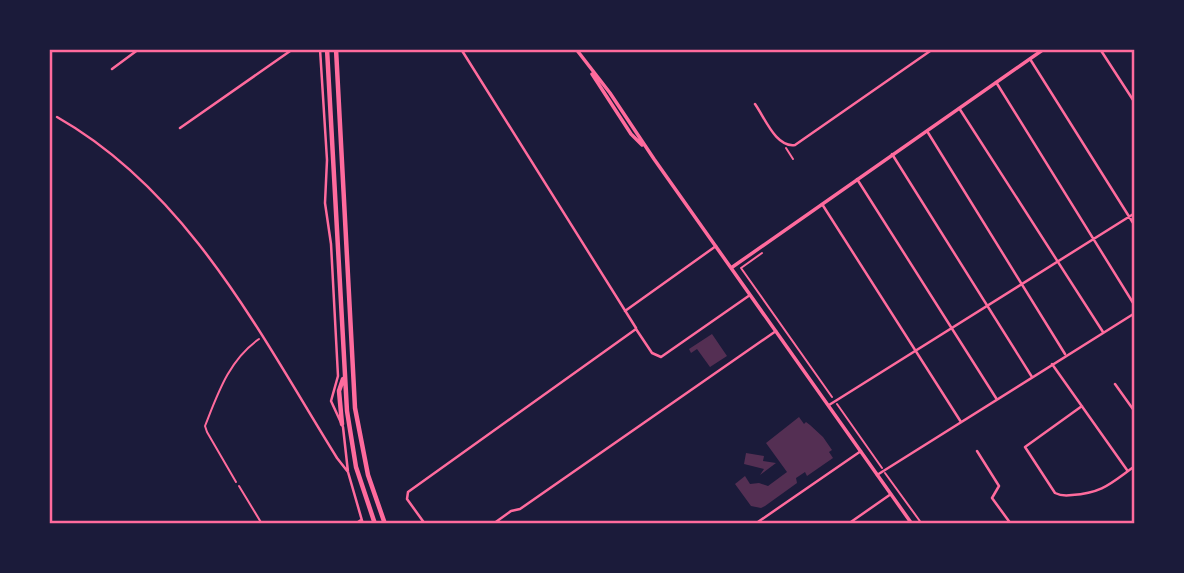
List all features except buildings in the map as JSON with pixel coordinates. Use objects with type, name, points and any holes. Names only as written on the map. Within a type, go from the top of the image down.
[{"type":"highway","points":[[327,49],[341,375],[351,444],[361,485],[375,524]]},
{"type":"highway","points":[[336,49],[355,408],[368,475],[385,524]]},
{"type":"highway","points":[[341,375],[339,395],[342,424]]},
{"type":"street","points":[[112,69],[139,49]]},
{"type":"street","points":[[180,128],[293,49]]},
{"type":"street","points":[[320,49],[327,160],[325,203],[331,244],[341,375]]},
{"type":"street","points":[[461,49],[652,353],[661,357],[750,295]]},
{"type":"street","points":[[576,49],[631,134],[648,150],[912,524]]},
{"type":"street","points":[[755,104],[783,144],[795,145],[933,49]]},
{"type":"street","points":[[731,268],[1044,49]]},
{"type":"street","points":[[1101,49],[1135,103]]},
{"type":"street","points":[[1030,59],[1135,226]]},
{"type":"street","points":[[996,82],[1135,306]]},
{"type":"street","points":[[959,108],[1103,332]]},
{"type":"street","points":[[57,117],[100,145],[165,204],[218,269],[348,472]]},
{"type":"street","points":[[927,131],[1066,355]]},
{"type":"street","points":[[892,155],[1032,377]]},
{"type":"street","points":[[857,179],[997,399]]},
{"type":"street","points":[[822,204],[961,423]]},
{"type":"street","points":[[828,405],[1135,213]]},
{"type":"street","points":[[625,311],[716,246]]},
{"type":"street","points":[[877,475],[1135,313]]},
{"type":"street","points":[[425,524],[407,499],[408,492],[636,329]]},
{"type":"street","points":[[493,524],[511,511],[520,509],[776,331]]},
{"type":"street","points":[[1052,364],[1135,473]]},
{"type":"street","points":[[1115,384],[1135,412]]},
{"type":"street","points":[[1082,406],[1025,447],[1059,496],[1101,490],[1132,468]]},
{"type":"street","points":[[342,424],[348,472],[362,522],[355,524]]},
{"type":"street","points":[[755,524],[861,451]]},
{"type":"street","points":[[977,451],[999,486],[993,499],[1011,524]]},
{"type":"street","points":[[848,524],[891,494]]},
{"type":"lane","points":[[239,486],[262,524]]},
{"type":"path","points":[[783,144],[793,159]]},
{"type":"path","points":[[741,268],[922,524]]},
{"type":"path","points":[[239,486],[205,426],[232,365],[245,349],[261,337]]}]
